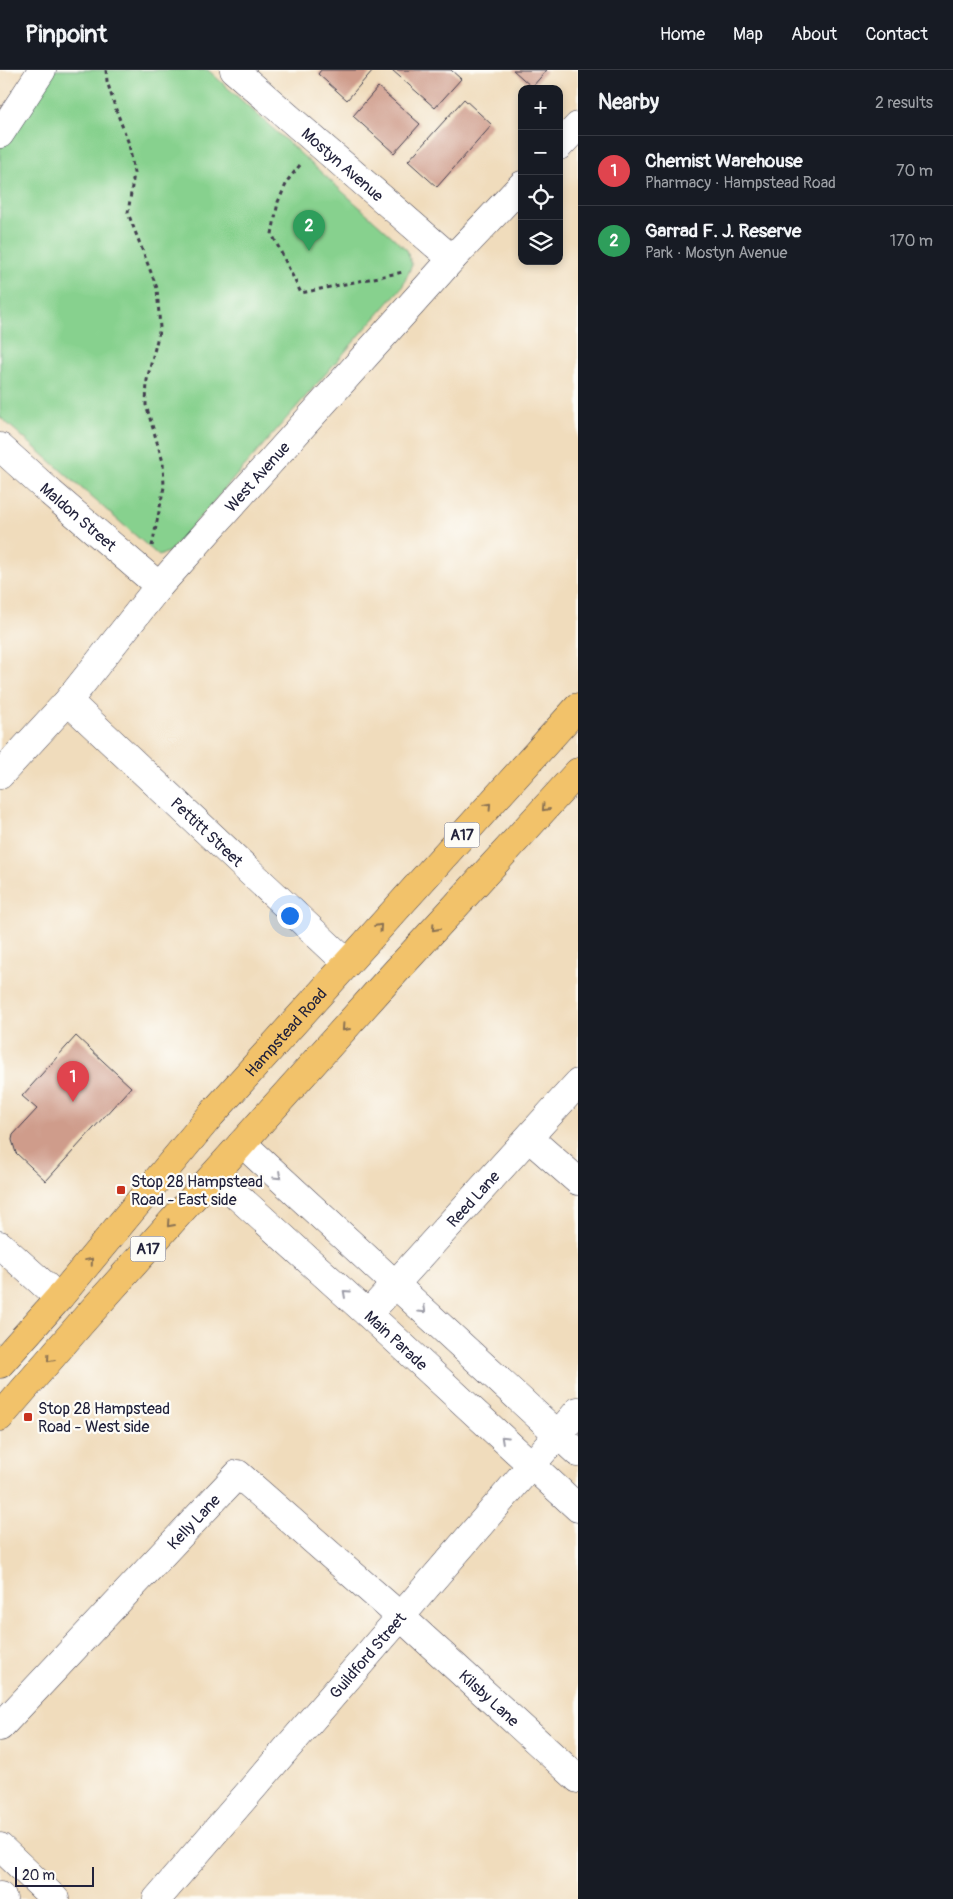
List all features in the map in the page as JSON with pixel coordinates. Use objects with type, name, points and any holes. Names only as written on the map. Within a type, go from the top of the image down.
[{"type":"highway","name":"Hampstead Road","points":[[0,1364],[59,1298],[211,1115],[578,707]]},
{"type":"highway","name":"A17","points":[[0,1417],[82,1322],[378,991],[578,772]]},
{"type":"highway","points":[[347,963],[378,991]]},
{"type":"highway","points":[[211,1115],[242,1143]]},
{"type":"highway","points":[[184,1148],[214,1175]]},
{"type":"highway","points":[[59,1298],[82,1322]]},
{"type":"street","points":[[0,134],[42,70]]},
{"type":"street","name":"Mostyn Avenue","points":[[234,70],[452,259]]},
{"type":"street","points":[[563,142],[578,126]]},
{"type":"street","name":"West Avenue","points":[[0,775],[68,701],[159,586],[452,259],[518,189]]},
{"type":"street","name":"Maldon Street","points":[[0,447],[159,586]]},
{"type":"street","name":"Pettitt Street","points":[[68,701],[347,963]]},
{"type":"street","name":"Reed Lane","points":[[368,1314],[578,1083]]},
{"type":"street","points":[[530,1138],[578,1182]]},
{"type":"street","points":[[242,1143],[578,1453]]},
{"type":"street","name":"Main Parade","points":[[214,1175],[578,1508]]},
{"type":"street","points":[[0,1245],[59,1298]]},
{"type":"street","name":"Guildford Street","points":[[157,1899],[578,1411]]},
{"type":"street","name":"Kelly Lane","points":[[0,1727],[238,1474],[401,1617]]},
{"type":"street","name":"Kilsby Lane","points":[[401,1617],[578,1779]]},
{"type":"street","points":[[0,1847],[55,1899]]},
{"type":"street","points":[[0,1896],[3,1899]]},
{"type":"path","points":[[106,70],[107,81],[115,107],[129,144],[134,173],[128,213],[136,238],[157,288],[160,328],[147,380],[146,404],[163,462],[164,487],[151,549]]},
{"type":"path","points":[[300,166],[288,180],[278,202],[272,234],[301,293],[403,272],[397,279]]},
{"type":"green space","points":[[51,70],[208,70],[407,250],[412,265],[402,287],[170,551],[159,556],[0,417],[0,148]]},
{"type":"building","points":[[321,70],[373,70],[347,100],[318,74]]},
{"type":"building","points":[[392,70],[451,70],[461,79],[435,108]]},
{"type":"building","points":[[513,70],[547,70],[534,85],[530,85]]},
{"type":"building","points":[[378,87],[420,124],[394,153],[353,116]]},
{"type":"building","points":[[464,99],[492,125],[437,187],[408,161]]},
{"type":"building","points":[[76,1036],[131,1087],[46,1181],[16,1153],[12,1140],[13,1135],[37,1109],[22,1096]]},
{"type":"place","name":"Garrad F. J. Reserve","points":[[309,251]]},
{"type":"place","name":"Chemist Warehouse","points":[[73,1102]]},
{"type":"place","name":"Stop 28 Hampstead Road - East side","points":[[121,1190]]},
{"type":"place","name":"Stop 28 Hampstead Road - West side","points":[[28,1417]]}]
